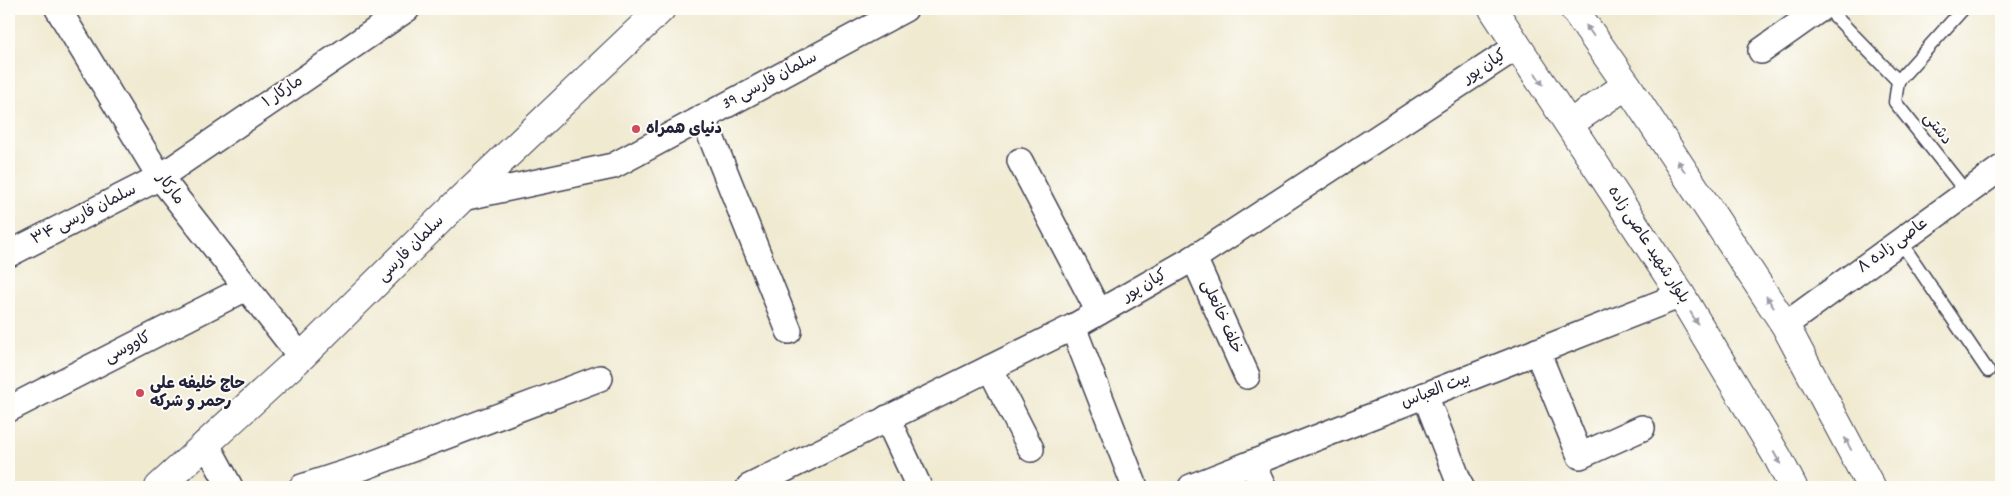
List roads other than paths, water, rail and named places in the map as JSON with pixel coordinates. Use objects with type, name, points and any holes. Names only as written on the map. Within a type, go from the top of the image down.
[{"type":"main road","name":"سلمان فارسی","points":[[160,487],[300,357],[462,198],[661,9]]},
{"type":"main road","name":"بلوار شهید عاصی زاده","points":[[1493,9],[1680,295],[1778,458],[1793,487]]},
{"type":"main road","points":[[1574,9],[1627,85],[1785,325],[1871,487]]},
{"type":"main road","points":[[1569,124],[1627,85]]},
{"type":"street","name":"مارکار","points":[[58,9],[160,177],[300,357]]},
{"type":"street","name":"سلمان فارسی 39","points":[[462,198],[613,166],[905,9]]},
{"type":"street","points":[[1762,51],[1820,9]]},
{"type":"street","name":"مارکار ۱","points":[[160,177],[397,11]]},
{"type":"street","name":"کیان پور","points":[[749,487],[1100,312],[1194,258],[1518,46]]},
{"type":"street","points":[[703,117],[789,331]]},
{"type":"street","points":[[1020,161],[1100,312]]},
{"type":"street","name":"عاصی زاده ۸","points":[[1785,325],[2001,168]]},
{"type":"street","name":"سلمان فارسی ۳۴","points":[[9,254],[160,177]]},
{"type":"street","name":"خلف خانعلی","points":[[1194,258],[1247,376]]},
{"type":"street","name":"کاووسی","points":[[9,409],[246,288]]},
{"type":"street","name":"بیت العباس","points":[[1191,487],[1680,295]]},
{"type":"street","points":[[1073,327],[1135,487]]},
{"type":"street","points":[[1537,351],[1580,456],[1642,428]]},
{"type":"street","points":[[990,368],[1031,449]]},
{"type":"street","points":[[302,487],[364,467],[600,378]]},
{"type":"street","points":[[1425,395],[1461,487]]},
{"type":"street","points":[[887,418],[919,487]]},
{"type":"street","points":[[206,443],[230,487]]},
{"type":"street","points":[[1252,463],[1263,487]]},
{"type":"lane","points":[[1828,9],[1898,81],[1963,9]]},
{"type":"lane","name":"دشتی","points":[[1898,81],[1895,102],[1966,192]]},
{"type":"lane","points":[[1900,241],[1988,371]]},
{"type":"place","name":"دنیای همراه","points":[[636,129]]},
{"type":"place","name":"حاج خلیفه علی رحمر و شرکه","points":[[140,393]]}]
